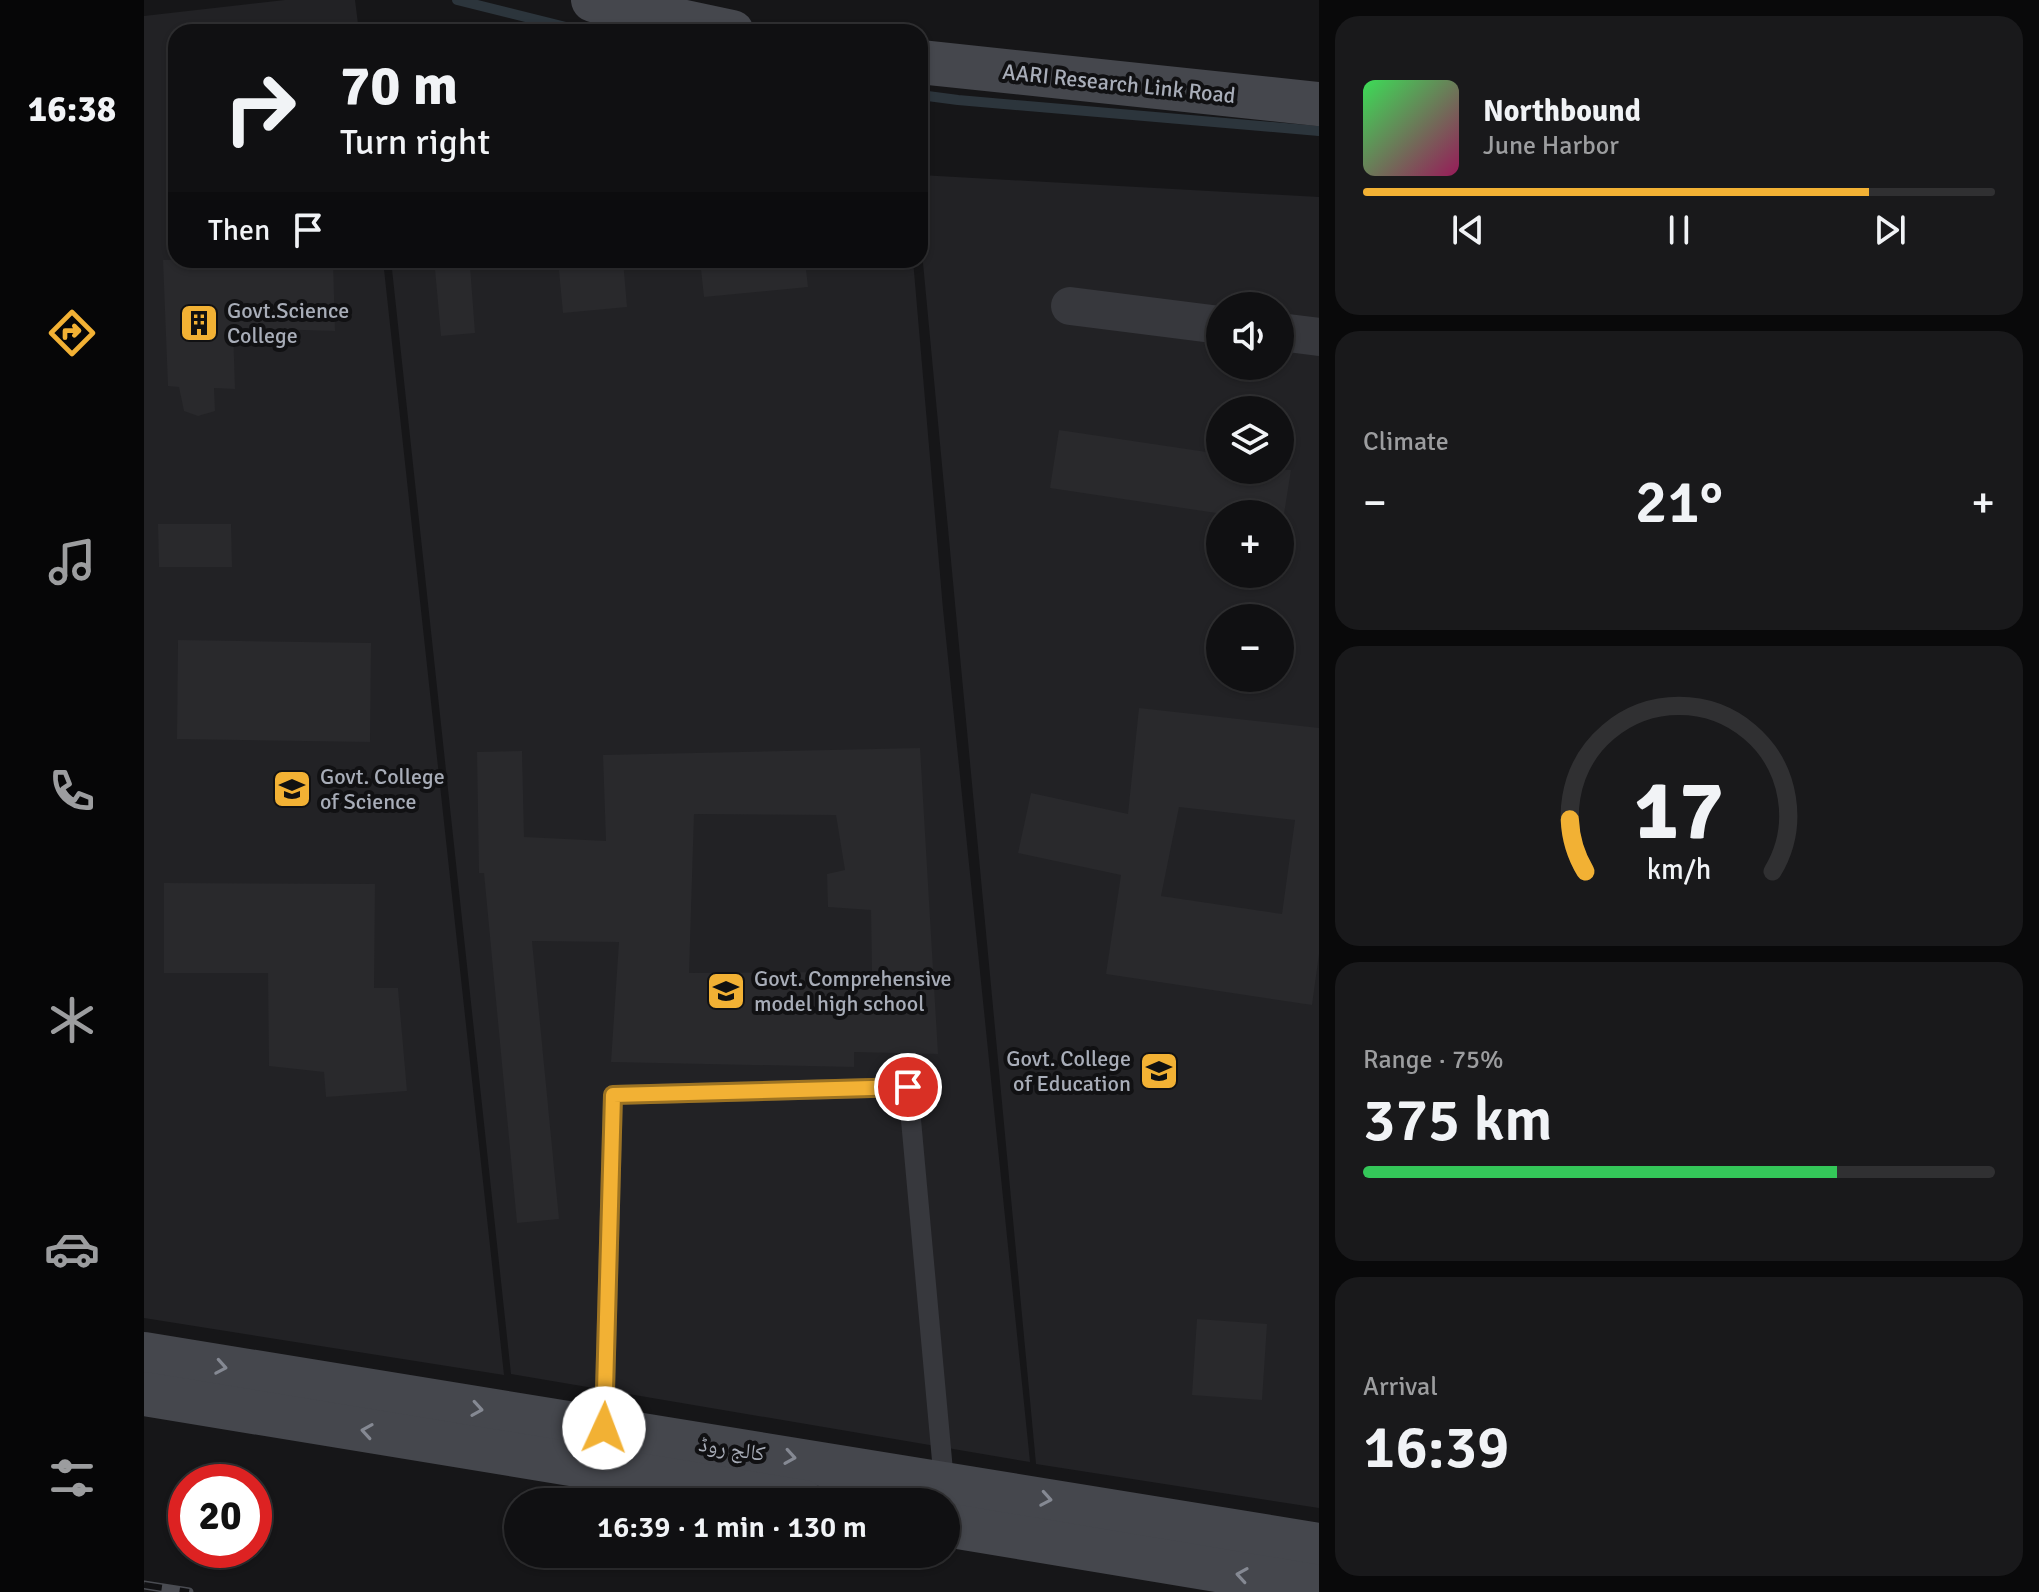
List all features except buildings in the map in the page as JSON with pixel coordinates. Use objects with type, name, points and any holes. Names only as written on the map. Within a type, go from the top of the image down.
[{"type":"main road","points":[[593,0],[697,24]]},
{"type":"main road","name":"AARI Research Link Road","points":[[928,63],[1319,104]]},
{"type":"main road","name":"کالج روڈ","points":[[144,1354],[1319,1545]]},
{"type":"main road","name":"کالج روڈ","points":[[144,1394],[718,1488]]},
{"type":"main road","points":[[960,1527],[1319,1587]]},
{"type":"street","points":[[1070,306],[1206,323]]},
{"type":"street","points":[[1294,334],[1319,337]]},
{"type":"lane","points":[[604,1428],[613,1095],[908,1087],[944,1482]]},
{"type":"shaded area","name":"Govt. College of Science","points":[[285,0],[355,0],[358,24],[168,24],[168,268],[384,268],[504,1375],[144,1318],[144,16]]},
{"type":"shaded area","name":"Govt. College of Education","points":[[928,175],[1319,197],[1319,1508],[1036,1464],[923,268],[928,268]]},
{"type":"shaded area","name":"Govt. Comprehensive model high school","points":[[392,268],[914,268],[943,609],[1030,1462],[511,1374]]},
{"type":"waterway","points":[[457,0],[554,24]]},
{"type":"waterway","points":[[928,96],[1319,131]]},
{"type":"railway","points":[[144,1585],[189,1592]]},
{"type":"place","name":"Govt.Science College","points":[[199,323]]},
{"type":"place","name":"Govt. College of Science","points":[[292,789]]},
{"type":"place","name":"Govt. Comprehensive model high school","points":[[726,991]]},
{"type":"place","name":"Govt. College of Education","points":[[1159,1071]]},
{"type":"route","points":[[604,1428],[613,1095],[908,1087]]}]
